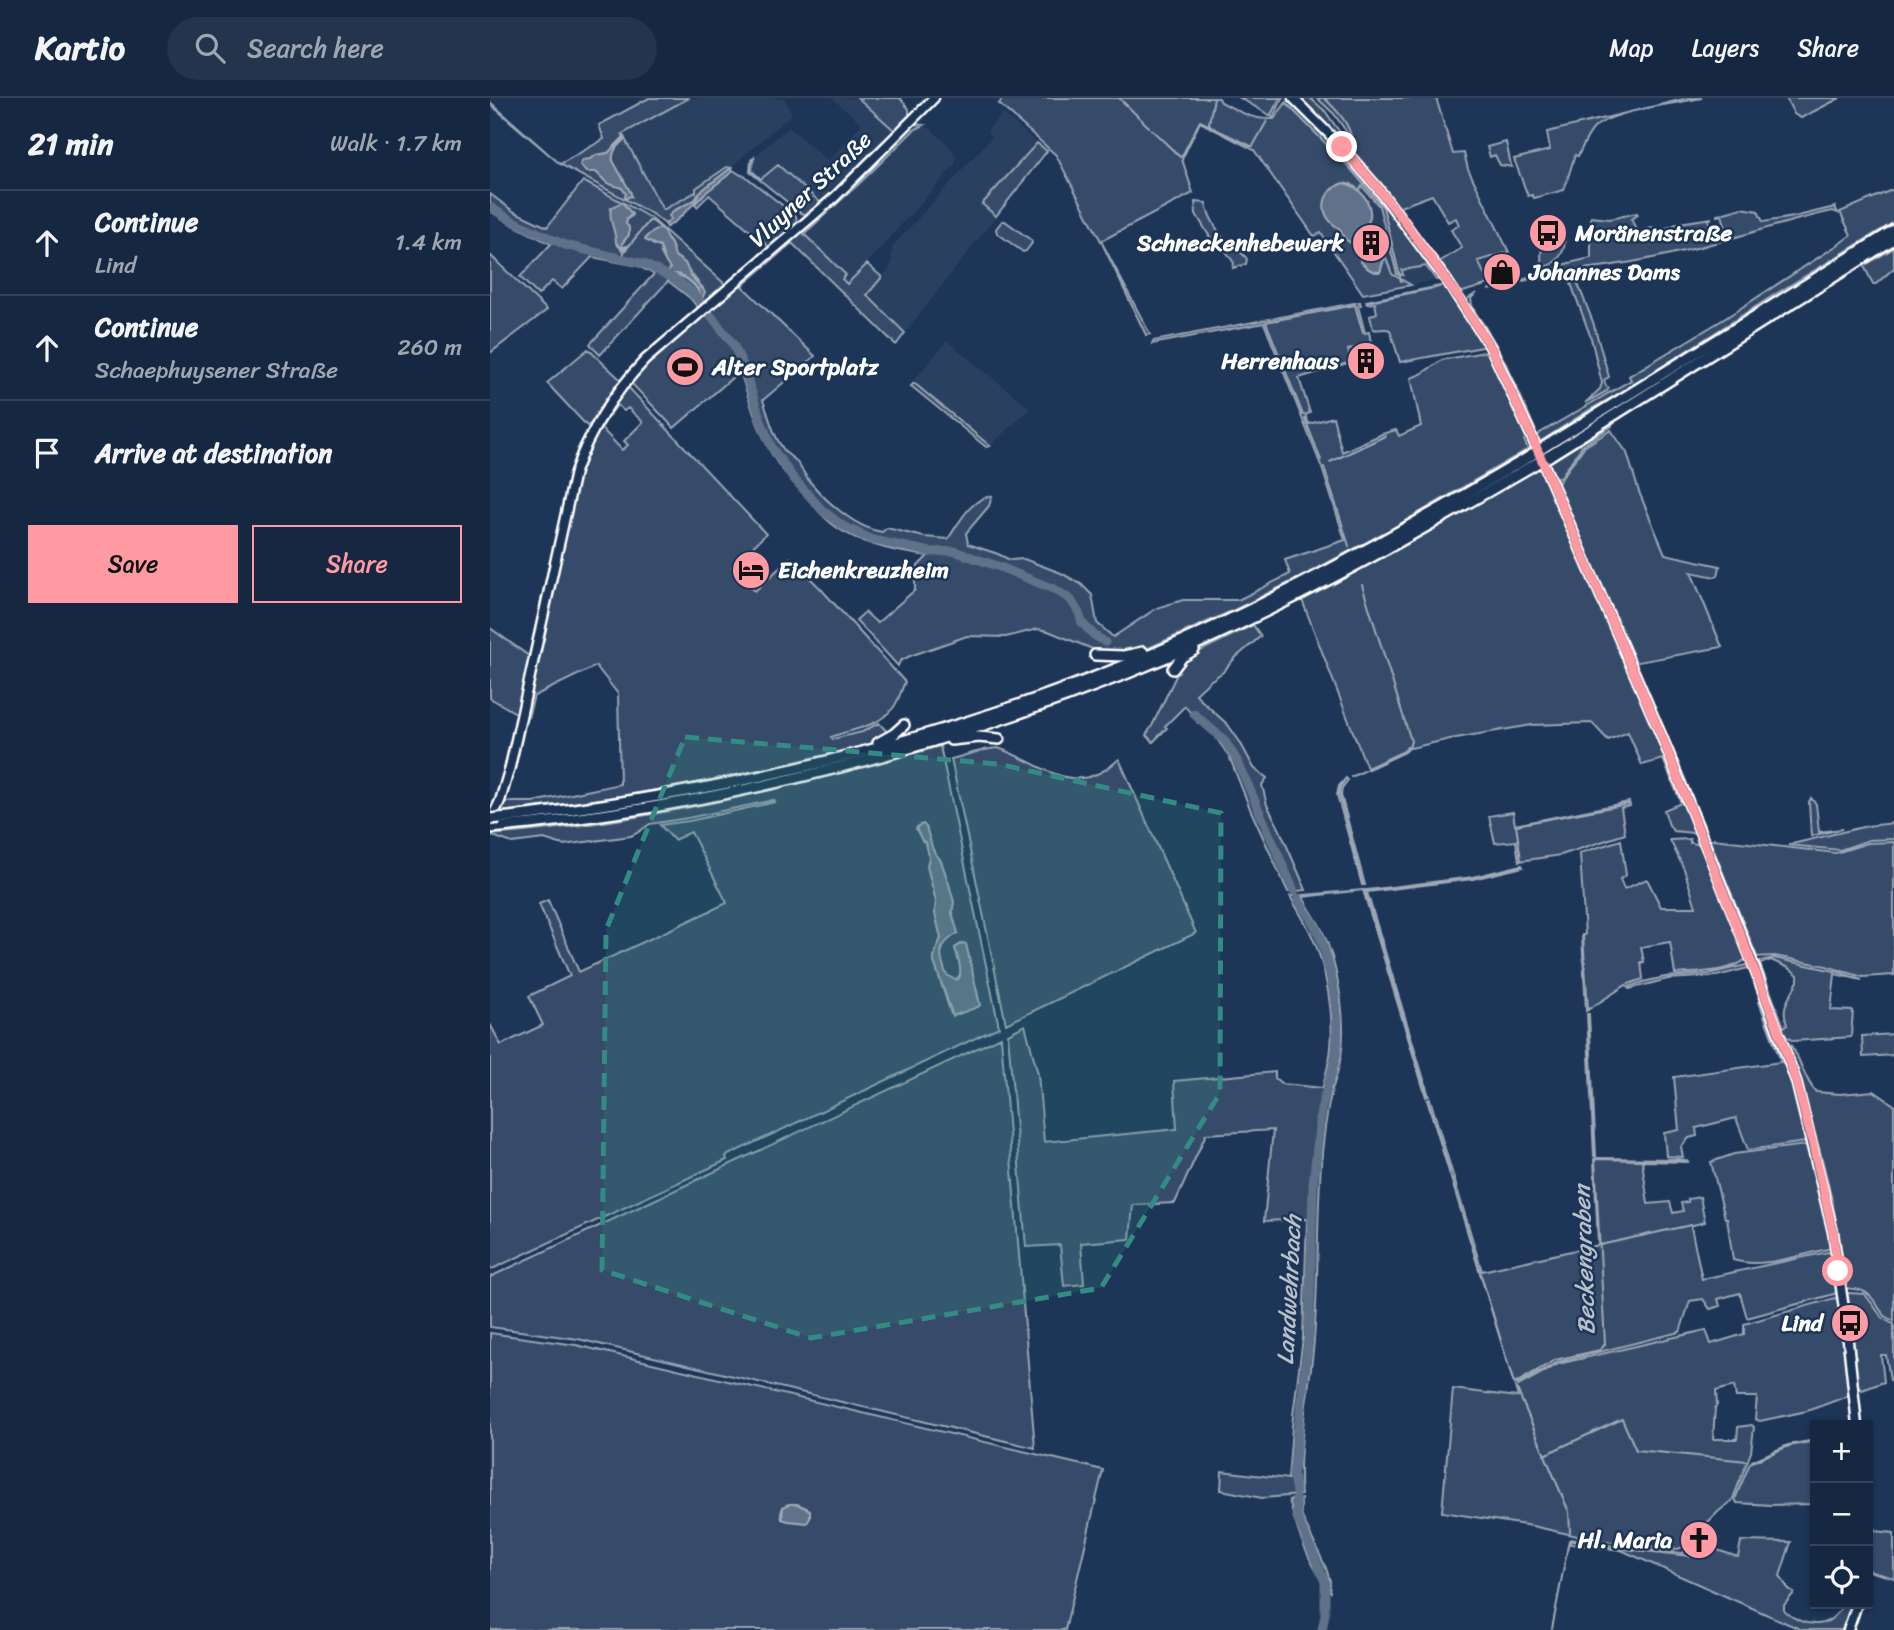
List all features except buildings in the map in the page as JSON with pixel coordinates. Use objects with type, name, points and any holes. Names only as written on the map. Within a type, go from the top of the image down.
[{"type":"highway","points":[[1547,451],[1894,230]]},
{"type":"highway","points":[[491,824],[587,817],[733,792],[836,768],[981,727],[1129,673],[1232,628],[1353,567],[1894,239]]},
{"type":"highway","points":[[491,824],[500,818],[612,805],[759,778],[924,735],[995,712],[1166,648],[1241,614],[1354,557],[1529,462]]},
{"type":"highway","points":[[1173,669],[1182,657],[1232,628]]},
{"type":"highway","points":[[1095,655],[1124,656],[1166,648]]},
{"type":"highway","points":[[844,757],[884,741],[904,725]]},
{"type":"highway","points":[[928,743],[979,737],[999,739]]},
{"type":"main road","name":"Vluyner Straße","points":[[491,824],[510,767],[575,472],[602,413],[625,380],[645,360],[835,197],[934,98]]},
{"type":"main road","points":[[1293,98],[1377,187],[1460,299],[1491,348],[1661,735],[1775,1021],[1796,1081],[1833,1232],[1856,1420]]},
{"type":"main road","points":[[1848,1630],[1855,1609]]},
{"type":"highlighted area","points":[[685,737],[998,764],[1221,813],[1220,1093],[1101,1288],[811,1338],[602,1270],[606,930]]},
{"type":"shaded area","points":[[649,98],[689,98],[622,134],[624,137],[608,153],[590,159],[596,172],[607,183],[622,188],[631,196],[613,161],[614,151],[625,139],[663,210],[696,192],[696,188],[727,167],[731,168],[700,192],[695,200],[673,211],[671,219],[665,224],[654,215],[560,164],[604,139],[599,125]]},
{"type":"shaded area","points":[[689,98],[784,98],[792,114],[731,167],[696,188],[696,192],[663,210],[622,134]]},
{"type":"shaded area","points":[[832,98],[858,98],[895,131],[821,203],[778,165],[761,179],[752,171],[755,156],[789,127],[828,161],[862,124]]},
{"type":"shaded area","points":[[858,98],[900,98],[909,109],[909,117],[895,131]]},
{"type":"shaded area","points":[[1003,98],[1219,98],[1221,102],[1240,112],[1266,119],[1274,119],[1288,100],[1292,101],[1371,184],[1441,279],[1436,280],[1426,266],[1402,270],[1403,275],[1397,274],[1379,206],[1362,186],[1359,190],[1351,184],[1340,229],[1369,270],[1380,272],[1384,259],[1373,246],[1381,244],[1392,274],[1411,285],[1363,294],[1321,233],[1314,236],[1254,150],[1200,122],[1182,159],[1193,193],[1101,241],[1056,155],[999,104]]},
{"type":"shaded area","points":[[1240,98],[1283,98],[1273,117]]},
{"type":"shaded area","points":[[1298,98],[1310,98],[1325,111],[1348,144],[1348,149]]},
{"type":"shaded area","points":[[1317,98],[1436,98],[1453,154],[1464,153],[1468,169],[1509,252],[1478,261],[1489,284],[1463,292],[1456,290],[1355,158],[1353,141],[1334,114]],"holes":[[[1432,195],[1448,222],[1456,218],[1459,225],[1451,230],[1462,248],[1439,262],[1400,207]]]},
{"type":"shaded area","points":[[1688,98],[1702,98],[1648,108]]},
{"type":"shaded area","points":[[1786,98],[1840,98],[1801,118],[1794,114]]},
{"type":"shaded area","points":[[490,102],[560,164],[490,104]]},
{"type":"shaded area","points":[[1641,109],[1604,121],[1592,130],[1578,156],[1575,155],[1564,190],[1534,198],[1532,195],[1528,196],[1514,159],[1550,150],[1547,132]]},
{"type":"shaded area","points":[[1003,113],[1037,143],[983,204],[996,216],[905,333],[867,295],[891,267],[892,247],[992,137],[987,131]]},
{"type":"shaded area","points":[[915,124],[924,125],[914,130],[804,234],[846,275],[842,279],[847,284],[867,264],[882,277],[867,295],[905,333],[896,345],[792,243],[742,286],[815,356],[763,400],[777,439],[818,491],[843,514],[862,525],[882,532],[887,528],[924,537],[948,539],[972,506],[992,496],[989,506],[966,533],[968,544],[1010,560],[1024,559],[1081,584],[1092,595],[1097,623],[1113,637],[1157,608],[1183,600],[1238,600],[1290,574],[1285,560],[1345,540],[1322,468],[1264,323],[1152,344],[1153,341],[1360,302],[1361,305],[1358,306],[1365,333],[1369,332],[1371,343],[1348,350],[1351,362],[1299,378],[1310,413],[1305,415],[1309,424],[1333,417],[1342,452],[1396,430],[1399,436],[1421,426],[1411,378],[1442,360],[1484,352],[1490,353],[1529,438],[1524,440],[1528,449],[1386,532],[1297,579],[1144,650],[1119,654],[1100,652],[1038,629],[1006,637],[967,636],[910,656],[900,661],[898,666],[856,620],[865,612],[877,623],[915,590],[915,569],[928,556],[865,542],[840,530],[825,517],[787,475],[770,451],[740,371],[674,428],[632,384],[633,375]]},
{"type":"shaded area","points":[[924,125],[952,149],[956,157],[955,165],[848,284],[842,279],[846,275],[803,234],[862,182],[914,130]]},
{"type":"shaded area","points":[[624,137],[613,154],[613,161],[631,193],[631,196],[625,199],[626,194],[622,188],[607,183],[596,172],[586,172],[580,165],[583,160],[608,153]]},
{"type":"shaded area","points":[[883,141],[849,179],[812,213],[801,213],[750,172],[751,160],[755,156],[752,171],[761,179],[778,165],[821,203]]},
{"type":"shaded area","points":[[1506,142],[1512,167],[1500,165],[1495,155],[1490,157],[1487,147]]},
{"type":"shaded area","points":[[1037,143],[1047,151],[996,216],[982,204]]},
{"type":"shaded area","points":[[731,168],[732,172],[667,227],[665,224],[671,219],[669,216],[673,211],[695,200],[700,192]]},
{"type":"shaded area","points":[[733,170],[745,176],[796,216],[797,223],[795,228],[729,282],[769,247],[709,195],[697,207],[695,204]]},
{"type":"shaded area","points":[[583,181],[622,202],[611,218],[616,243],[622,250],[627,219],[632,216],[623,206],[624,203],[652,219],[726,285],[624,375],[698,308],[668,281],[600,355],[590,344],[654,274],[638,266],[592,257],[562,289],[552,281],[538,295],[520,277],[551,244],[490,211],[490,194],[513,211],[547,227]],"holes":[[[661,229],[675,256],[703,288],[701,300],[690,282],[670,276],[670,268],[661,254],[660,247],[652,244],[654,231]]]},
{"type":"shaded area","points":[[1343,183],[1359,190],[1369,205],[1370,217],[1364,239],[1368,240],[1369,245],[1348,241],[1325,211],[1324,205],[1329,193]]},
{"type":"shaded area","points":[[1361,185],[1379,206],[1397,274],[1402,270],[1426,266],[1436,280],[1411,285],[1392,274],[1369,250],[1360,256],[1353,245],[1368,245],[1364,239],[1364,231],[1370,215],[1366,200],[1359,190]]},
{"type":"shaded area","points":[[1894,189],[1894,222],[1538,443],[1536,439],[1540,433],[1631,380],[1629,376],[1724,319],[1839,244],[1851,235],[1840,212]]},
{"type":"shaded area","points":[[622,202],[632,214],[627,219],[629,235],[622,243],[622,247],[627,246],[624,250],[616,243],[611,217],[611,208]]},
{"type":"shaded area","points":[[1195,202],[1206,203],[1218,230],[1229,244],[1247,259],[1246,264],[1233,268],[1234,263],[1216,237],[1211,239],[1196,214]]},
{"type":"shaded area","points":[[1835,207],[1838,213],[1833,211],[1815,215],[1677,253],[1575,270],[1574,274],[1593,322],[1609,377],[1604,380],[1609,388],[1607,391],[1585,403],[1600,389],[1602,383],[1591,338],[1566,270],[1488,290],[1545,273],[1561,265],[1591,258],[1591,217],[1610,219],[1637,213],[1638,215],[1631,219],[1638,233],[1642,232],[1646,239],[1651,236],[1648,229],[1652,227],[1655,233],[1679,223],[1712,218],[1708,220],[1712,232],[1726,228],[1722,215],[1717,215],[1742,208],[1758,211],[1763,222]]},
{"type":"shaded area","points":[[1002,221],[1031,240],[1032,243],[1026,251],[1023,252],[997,233],[996,229]]},
{"type":"shaded area","points":[[659,228],[663,229],[675,256],[685,263],[691,276],[705,292],[701,301],[700,293],[687,279],[677,274],[666,274],[670,268],[660,247],[645,240]]},
{"type":"shaded area","points":[[1562,233],[1564,244],[1561,255],[1553,263],[1542,267],[1543,244]]},
{"type":"shaded area","points":[[1101,241],[1150,334],[1146,335]]},
{"type":"shaded area","points":[[1373,246],[1381,252],[1384,259],[1380,272],[1372,271],[1360,261],[1361,253]]},
{"type":"shaded area","points":[[1894,248],[1894,268],[1873,284],[1864,266]]},
{"type":"shaded area","points":[[1509,252],[1520,275],[1489,284],[1478,261]]},
{"type":"shaded area","points":[[490,255],[547,310],[490,353]]},
{"type":"shaded area","points":[[1447,286],[1484,342],[1482,347],[1400,362],[1390,330],[1373,329],[1370,316],[1377,313],[1375,303],[1367,304],[1366,301]]},
{"type":"shaded area","points":[[1477,293],[1471,298],[1472,306],[1500,352],[1535,429],[1531,428],[1468,305],[1467,299]]},
{"type":"shaded area","points":[[947,341],[1030,408],[990,446],[912,382]]},
{"type":"shaded area","points":[[588,349],[621,383],[570,474],[578,448],[592,423],[587,426],[547,383]]},
{"type":"shaded area","points":[[914,383],[990,446],[986,447],[911,386]]},
{"type":"shaded area","points":[[622,388],[629,388],[766,534],[732,567],[755,591],[790,558],[905,682],[897,702],[887,715],[872,724],[831,737],[833,739],[862,732],[879,723],[890,735],[877,742],[737,775],[595,800],[500,812],[506,802],[533,802],[620,784],[618,694],[596,666],[534,696],[526,725],[527,695],[572,488],[583,455]],"holes":[[[617,405],[624,411],[628,408],[643,422],[624,441],[628,445],[622,450],[601,428]]]},
{"type":"shaded area","points":[[1612,424],[1582,446],[1560,478],[1553,479],[1546,464]]},
{"type":"shaded area","points":[[1611,430],[1627,453],[1639,492],[1665,554],[1720,566],[1718,576],[1715,577],[1691,572],[1722,647],[1633,663],[1556,486],[1584,447]]},
{"type":"shaded area","points":[[1541,467],[1696,828],[1693,833],[1673,831],[1669,825],[1664,810],[1681,803],[1663,759],[1642,765],[1628,732],[1608,740],[1592,723],[1532,725],[1407,747],[1404,751],[1367,768],[1302,600],[1395,551]]},
{"type":"shaded area","points":[[569,476],[571,479],[520,712],[516,713],[490,698],[490,628],[529,656]]},
{"type":"shaded area","points":[[1253,625],[1261,636],[1196,694],[1228,725],[1254,768],[1267,778],[1262,785],[1267,805],[1306,890],[1288,892],[1229,756],[1207,725],[1198,723],[1185,706],[1153,742],[1146,735],[1184,659]]},
{"type":"shaded area","points":[[940,746],[999,1027],[726,1156],[727,1160],[490,1270],[490,1024],[501,1045],[543,1025],[529,996],[570,976],[539,904],[548,900],[579,972],[727,903],[691,832],[674,840],[660,825],[775,802],[774,800],[650,824],[631,836],[563,845],[544,839],[512,843],[490,835],[604,822],[717,802]],"holes":[[[926,827],[930,843],[943,868],[953,909],[951,930],[942,949],[943,969],[949,978],[957,979],[962,971],[955,948],[963,943],[966,945],[980,1005],[951,1014],[934,961],[941,938],[935,913],[936,901],[927,866],[929,858]]]},
{"type":"shaded area","points":[[998,748],[1045,770],[1073,778],[1088,777],[1103,771],[1119,759],[1196,933],[1006,1024],[951,759]]},
{"type":"shaded area","points":[[1346,778],[1348,780],[1341,795],[1365,885],[1362,885],[1337,795],[1339,786]]},
{"type":"shaded area","points":[[1811,798],[1816,804],[1819,832],[1842,829],[1811,836]]},
{"type":"shaded area","points":[[1629,802],[1630,806],[1621,808],[1625,834],[1561,855],[1519,861],[1516,841],[1495,843],[1489,816],[1513,812],[1515,825]]},
{"type":"shaded area","points":[[1894,823],[1894,839],[1869,840],[1840,850],[1788,845],[1867,826]]},
{"type":"shaded area","points":[[923,824],[933,850],[941,861],[954,902],[952,913],[958,933],[943,946],[941,955],[946,974],[953,979],[960,976],[955,948],[966,944],[980,1005],[953,1016],[934,962],[941,938],[935,913],[936,901],[927,866],[929,858],[926,842],[923,842],[916,829]]},
{"type":"shaded area","points":[[1690,839],[1690,843],[1697,844],[1696,839],[1702,842],[1748,957],[1724,969],[1675,974],[1670,942],[1641,947],[1643,979],[1626,985],[1586,1011],[1580,853],[1621,840],[1626,875],[1620,879],[1624,889],[1647,879],[1661,907],[1696,907],[1684,869],[1670,840]]},
{"type":"shaded area","points":[[1713,839],[1836,853],[1868,843],[1894,842],[1894,975],[1863,977],[1826,966],[1775,956],[1753,957],[1708,841]]},
{"type":"shaded area","points":[[1522,865],[1523,867],[1473,879],[1367,892],[1429,1096],[1426,1097],[1363,890],[1473,877]]},
{"type":"shaded area","points":[[1363,890],[1303,897],[1327,943],[1336,973],[1341,1005],[1343,1035],[1340,1063],[1333,1087],[1323,1086],[1331,1048],[1328,990],[1316,946],[1290,896]]},
{"type":"shaded area","points":[[1774,958],[1839,972],[1862,980],[1835,974],[1831,1010],[1853,1011],[1851,1037],[1793,1041],[1782,1033],[1757,964]],"holes":[[[1771,960],[1798,975],[1798,981],[1785,1007],[1787,1025],[1784,1027],[1760,964]]]},
{"type":"shaded area","points":[[1746,965],[1752,967],[1786,1061],[1809,1137],[1805,1142],[1748,1150],[1736,1118],[1696,1128],[1697,1136],[1689,1138],[1681,1147],[1683,1157],[1666,1156],[1664,1133],[1679,1130],[1674,1077],[1781,1062],[1748,968],[1717,976],[1668,979],[1629,989],[1628,987],[1665,977],[1708,974]]},
{"type":"shaded area","points":[[1589,1014],[1596,1156],[1594,1156]]},
{"type":"shaded area","points":[[1025,1025],[1038,1074],[1044,1142],[1177,1129],[1174,1081],[1275,1072],[1275,1078],[1282,1084],[1332,1089],[1322,1152],[1316,1309],[1300,1457],[1301,1495],[1262,1498],[1221,1490],[1222,1471],[1288,1479],[1303,1338],[1307,1219],[1264,1221],[1273,1130],[1206,1134],[1175,1203],[1133,1205],[1130,1239],[1081,1243],[1084,1284],[1064,1286],[1060,1245],[1026,1247],[1008,1034]]},
{"type":"shaded area","points":[[1894,1034],[1894,1055],[1863,1057],[1862,1036]]},
{"type":"shaded area","points":[[1001,1037],[1035,1448],[578,1339],[490,1327],[490,1277]]},
{"type":"shaded area","points":[[1786,1040],[1816,1092],[1840,1094],[1874,1091],[1894,1105],[1894,1321],[1883,1313],[1867,1293],[1844,1286],[1819,1163]]},
{"type":"shaded area","points":[[1430,1099],[1482,1271],[1598,1245],[1596,1158],[1678,1159],[1689,1162],[1642,1161],[1648,1204],[1670,1202],[1673,1213],[1683,1211],[1681,1203],[1700,1197],[1705,1222],[1691,1227],[1702,1279],[1828,1252],[1834,1254],[1839,1290],[1834,1294],[1747,1318],[1740,1293],[1718,1299],[1720,1306],[1710,1309],[1703,1299],[1690,1301],[1680,1332],[1558,1362],[1517,1384],[1518,1386],[1558,1364],[1706,1330],[1711,1344],[1744,1334],[1744,1324],[1835,1298],[1840,1299],[1845,1361],[1851,1390],[1848,1396],[1807,1411],[1760,1421],[1755,1419],[1757,1397],[1736,1397],[1734,1386],[1716,1391],[1713,1439],[1737,1439],[1738,1427],[1752,1425],[1751,1452],[1732,1501],[1683,1547],[1678,1549],[1596,1540],[1532,1526],[1442,1512],[1453,1389],[1518,1397],[1427,1100]]},
{"type":"shaded area","points":[[1811,1146],[1832,1244],[1828,1249],[1780,1260],[1756,1263],[1733,1260],[1727,1218],[1711,1162],[1734,1154]]},
{"type":"shaded area","points":[[1864,1294],[1881,1315],[1894,1324],[1894,1379],[1890,1380],[1886,1355],[1881,1355],[1884,1382],[1862,1390],[1856,1385],[1853,1360],[1856,1357],[1852,1356],[1851,1324],[1846,1295]]},
{"type":"shaded area","points":[[490,1333],[576,1345],[1103,1470],[1065,1630],[490,1630]],"holes":[[[789,1504],[807,1509],[810,1511],[810,1518],[782,1519],[783,1507]]]},
{"type":"shaded area","points":[[1810,1442],[1810,1504],[1737,1503],[1735,1499],[1750,1463],[1789,1446]]},
{"type":"shaded area","points":[[1301,1499],[1301,1515],[1326,1568],[1330,1591],[1310,1559],[1296,1524],[1289,1500]]},
{"type":"shaded area","points":[[797,1504],[810,1510],[807,1523],[782,1519],[783,1507]]},
{"type":"shaded area","points":[[1873,1514],[1875,1531],[1894,1533],[1894,1578],[1873,1572]]},
{"type":"shaded area","points":[[1571,1539],[1683,1553],[1693,1542],[1738,1557],[1741,1541],[1791,1542],[1780,1576],[1794,1593],[1784,1605],[1784,1611],[1801,1621],[1817,1624],[1832,1619],[1840,1609],[1852,1609],[1845,1630],[1802,1630],[1621,1550],[1570,1544]]},
{"type":"waterway","points":[[1119,98],[1149,127]]},
{"type":"waterway","points":[[1214,98],[1209,123],[1211,127],[1251,146],[1267,121]]},
{"type":"waterway","points":[[1270,116],[1280,98]]},
{"type":"waterway","points":[[1324,98],[1344,121],[1351,137]]},
{"type":"waterway","points":[[1286,103],[1350,168],[1383,207],[1401,281]]},
{"type":"waterway","points":[[1151,129],[1180,157],[1200,121],[1210,126]]},
{"type":"waterway","name":"Landwehrbach","points":[[490,207],[511,220],[565,245],[644,264],[673,278],[702,303]]},
{"type":"waterway","points":[[623,258],[624,252],[649,221],[661,228]]},
{"type":"waterway","points":[[1367,302],[1439,287]]},
{"type":"waterway","points":[[1303,415],[1266,322],[1355,305],[1363,333]]},
{"type":"waterway","points":[[1469,305],[1491,341]]},
{"type":"waterway","name":"Landwehrbach","points":[[709,313],[733,344],[742,363],[772,448],[794,479],[822,510],[843,526],[873,540],[931,552],[954,551],[1056,590],[1071,600],[1082,623],[1105,642]]},
{"type":"waterway","points":[[1496,349],[1508,372]]},
{"type":"waterway","points":[[1510,377],[1533,429]]},
{"type":"waterway","points":[[1305,419],[1321,460]]},
{"type":"waterway","points":[[1330,462],[1385,436]]},
{"type":"waterway","points":[[1324,467],[1349,546]]},
{"type":"waterway","points":[[1558,486],[1636,663]]},
{"type":"waterway","points":[[1351,777],[1405,752],[1411,741],[1362,585]]},
{"type":"waterway","points":[[1639,669],[1676,756]]},
{"type":"waterway","name":"Landwehrbach","points":[[1194,714],[1224,740],[1238,762],[1294,891]]},
{"type":"waterway","points":[[1677,760],[1707,833]]},
{"type":"waterway","points":[[1344,781],[1339,794],[1363,885]]},
{"type":"waterway","points":[[1521,860],[1516,825],[1628,804]]},
{"type":"waterway","points":[[1710,841],[1757,957]]},
{"type":"waterway","points":[[1427,1095],[1365,891],[1473,878],[1521,866]]},
{"type":"waterway","name":"Landwehrbach","points":[[1298,898],[1322,942],[1333,988],[1338,1035],[1335,1061],[1328,1084]]},
{"type":"waterway","name":"Beckengraben","points":[[1583,936],[1588,1010]]},
{"type":"waterway","points":[[1758,964],[1784,1034]]},
{"type":"waterway","name":"Beckengraben","points":[[1588,1015],[1595,1155]]},
{"type":"waterway","points":[[1788,1044],[1826,1176],[1842,1257]]},
{"type":"waterway","name":"Landwehrbach","points":[[1296,1492],[1293,1475],[1309,1336],[1313,1184],[1321,1110],[1326,1091]]},
{"type":"waterway","points":[[1428,1100],[1450,1172]]},
{"type":"waterway","name":"Beckengraben","points":[[1452,1179],[1514,1384],[1555,1360],[1600,1350],[1605,1344],[1595,1159],[1685,1161]]},
{"type":"waterway","points":[[1600,1245],[1691,1225]]},
{"type":"waterway","points":[[1843,1261],[1846,1287]]},
{"type":"waterway","points":[[1848,1297],[1854,1355]]},
{"type":"waterway","points":[[1855,1360],[1857,1386]]},
{"type":"waterway","points":[[1517,1389],[1569,1512],[1570,1532]]},
{"type":"waterway","points":[[1544,1455],[1622,1419],[1636,1450],[1747,1461]]},
{"type":"waterway","points":[[1752,1461],[1788,1445],[1810,1441]]},
{"type":"waterway","name":"Landwehrbach","points":[[1296,1500],[1297,1517],[1325,1582],[1322,1630]]},
{"type":"waterway","points":[[1552,1629],[1569,1540],[1596,1546],[1691,1556]]},
{"type":"waterway","points":[[1853,1630],[1859,1609]]},
{"type":"place","name":"Moränenstraße","points":[[1548,233]]},
{"type":"place","name":"Schneckenhebewerk","points":[[1371,243]]},
{"type":"place","name":"Johannes Dams","points":[[1502,272]]},
{"type":"place","name":"Herrenhaus","points":[[1366,361]]},
{"type":"place","name":"Alter Sportplatz","points":[[685,367]]},
{"type":"place","name":"Eichenkreuzheim","points":[[751,570]]},
{"type":"place","name":"Lind","points":[[1850,1323]]},
{"type":"place","name":"Hl. Maria","points":[[1699,1540]]},
{"type":"route","points":[[1342,147],[1407,225],[1458,297],[1491,348],[1531,435],[1661,735],[1775,1021],[1796,1081],[1812,1141],[1833,1232],[1838,1271]]}]
